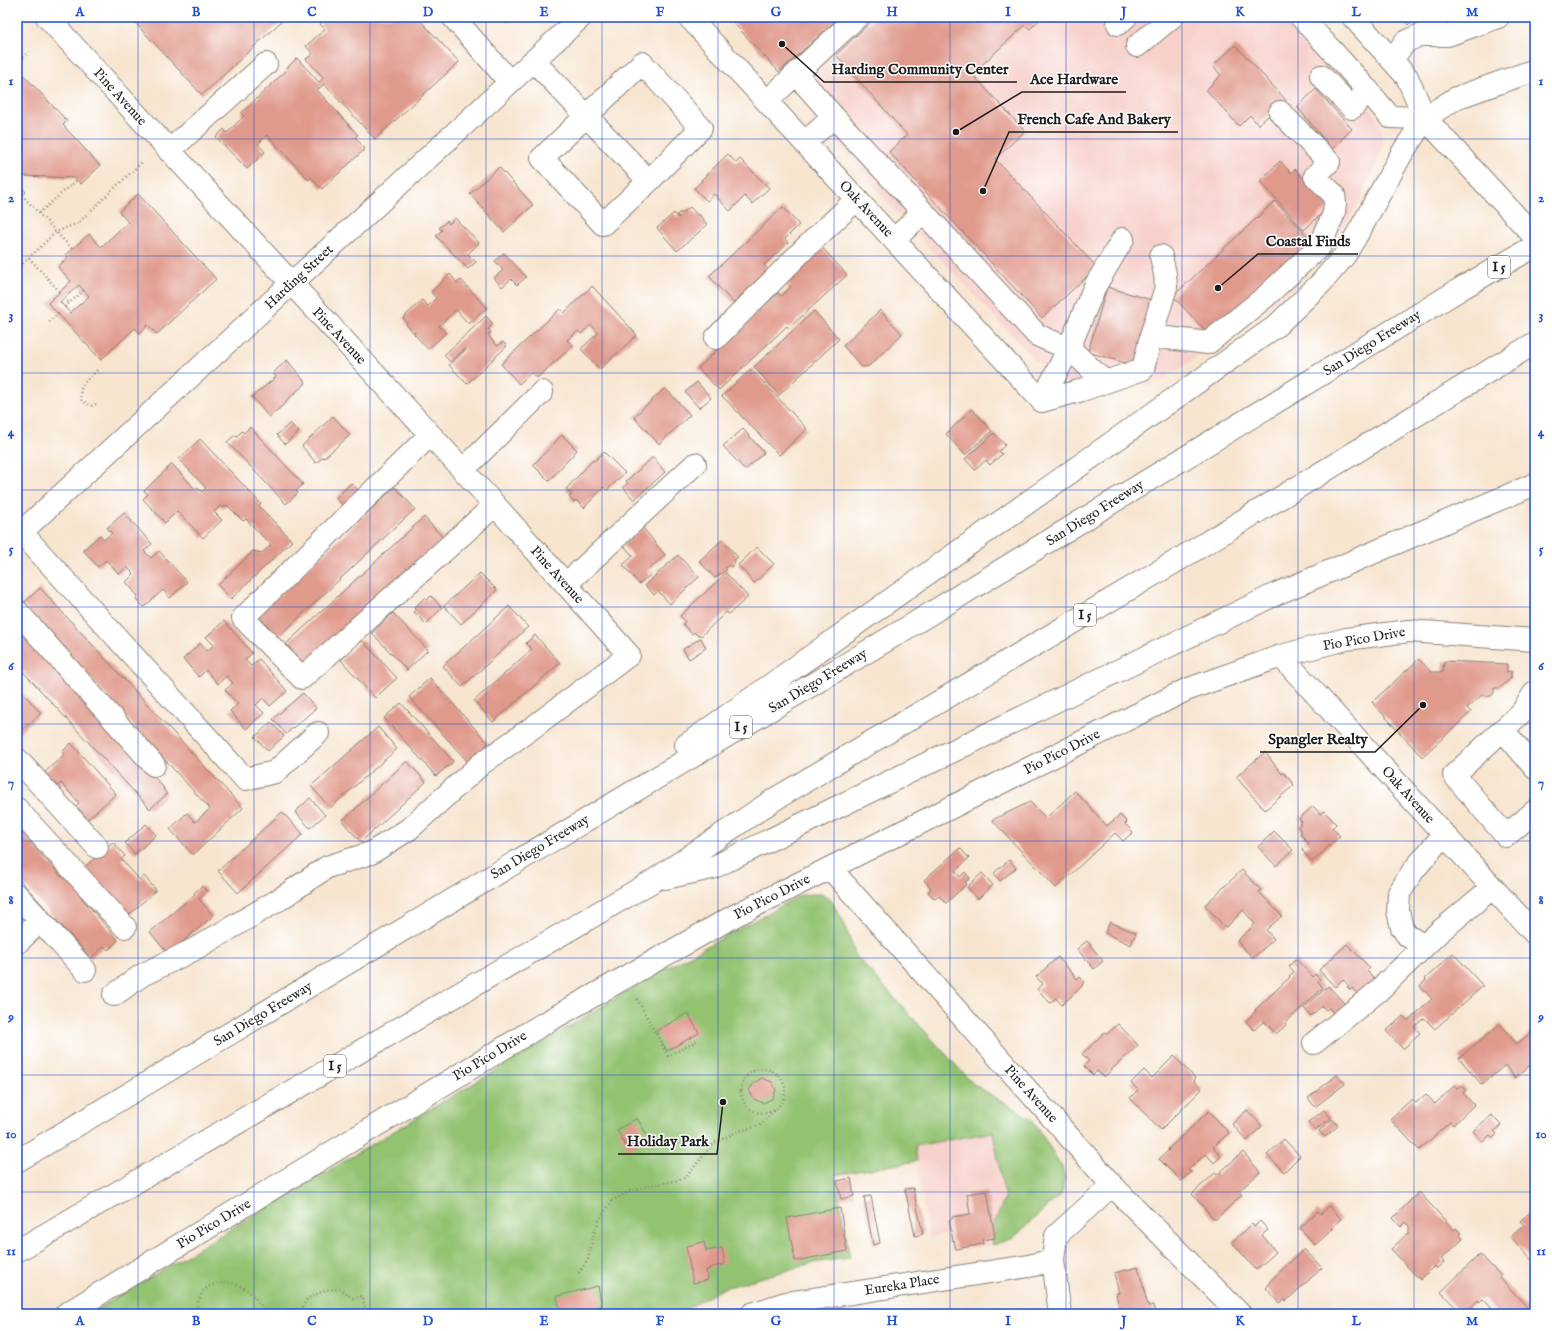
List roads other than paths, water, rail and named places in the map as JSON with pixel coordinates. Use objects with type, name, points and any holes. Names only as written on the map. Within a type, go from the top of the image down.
[{"type":"main road","name":"Pine Avenue","points":[[47,17],[495,505],[630,656],[481,764],[409,829],[371,853],[327,867],[280,899],[193,950],[142,975],[114,995]]},
{"type":"main road","points":[[453,17],[510,82]]},
{"type":"main road","name":"Harding Street","points":[[19,534],[581,17]]},
{"type":"main road","name":"Oak Avenue","points":[[689,17],[1042,401]]},
{"type":"main road","points":[[767,101],[857,17]]},
{"type":"main road","points":[[1136,46],[1172,17]]},
{"type":"main road","points":[[1301,17],[1368,90],[1390,117],[1425,118]]},
{"type":"main road","points":[[1354,17],[1407,77],[1425,118],[1535,238]]},
{"type":"main road","points":[[1392,60],[1405,42],[1420,35],[1448,35],[1498,17]]},
{"type":"main road","points":[[534,61],[648,181]]},
{"type":"main road","points":[[642,63],[701,128],[648,181],[603,224],[542,158],[642,63]]},
{"type":"main road","points":[[169,151],[266,64]]},
{"type":"main road","points":[[550,841],[1275,327],[1321,282],[1344,255],[1362,226],[1401,155],[1425,118],[1456,98],[1535,70]]},
{"type":"main road","points":[[796,74],[834,117],[1037,335],[1069,348],[1105,382]]},
{"type":"main road","points":[[1321,76],[1352,108],[1368,90]]},
{"type":"main road","points":[[1150,336],[1208,343],[1265,297],[1320,246],[1334,213],[1335,203],[1334,195],[1315,176],[1329,162],[1280,112]]},
{"type":"main road","points":[[805,142],[834,117]]},
{"type":"main road","points":[[716,338],[805,248],[857,199]]},
{"type":"main road","points":[[894,240],[924,212]]},
{"type":"main road","points":[[1042,401],[1069,348],[1095,286],[1123,239]]},
{"type":"main road","name":"San Diego Freeway","points":[[17,1161],[910,626],[1462,288],[1535,246]]},
{"type":"main road","points":[[1042,401],[1079,391],[1143,369],[1150,336],[1166,287],[1161,256]]},
{"type":"main road","name":"I 5","points":[[17,1252],[652,881],[775,799],[1178,560],[1527,348]]},
{"type":"main road","points":[[463,470],[542,392]]},
{"type":"main road","points":[[430,435],[243,618],[302,678],[495,505]]},
{"type":"main road","points":[[566,584],[695,464]]},
{"type":"main road","points":[[652,881],[712,868],[1276,594],[1535,484]]},
{"type":"main road","points":[[19,534],[245,779],[275,772],[318,733]]},
{"type":"main road","points":[[17,611],[154,765]]},
{"type":"main road","name":"Pio Pico Drive","points":[[66,1314],[543,1024],[734,916],[1186,690],[1281,656],[1346,639],[1409,631],[1535,640]]},
{"type":"main road","name":"Oak Avenue","points":[[1281,656],[1535,934]]},
{"type":"main road","points":[[1535,692],[1522,712],[1454,774],[1506,836],[1535,811]]},
{"type":"main road","points":[[1503,730],[1535,768]]},
{"type":"main road","points":[[17,759],[97,847]]},
{"type":"main road","points":[[17,809],[125,927]]},
{"type":"main road","points":[[1424,946],[1408,936],[1402,928],[1398,911],[1399,893],[1413,871],[1444,834]]},
{"type":"main road","name":"Pine Avenue","points":[[830,868],[1112,1185],[1240,1314]]},
{"type":"main road","points":[[1314,1043],[1377,992],[1438,933],[1492,888]]},
{"type":"main road","points":[[17,895],[85,970]]},
{"type":"main road","points":[[17,943],[40,921]]},
{"type":"main road","points":[[1060,1314],[1053,1260],[1056,1236],[1112,1185]]},
{"type":"main road","name":"Eureka Place","points":[[752,1314],[786,1303],[1029,1266],[1053,1260]]},
{"type":"place","name":"Harding Community Center","points":[[782,44]]},
{"type":"place","name":"Ace Hardware","points":[[956,132]]},
{"type":"place","name":"French Cafe And Bakery","points":[[983,191]]},
{"type":"place","name":"Coastal Finds","points":[[1218,288]]},
{"type":"place","name":"Spangler Realty","points":[[1423,705]]},
{"type":"place","name":"Holiday Park","points":[[723,1102]]}]
